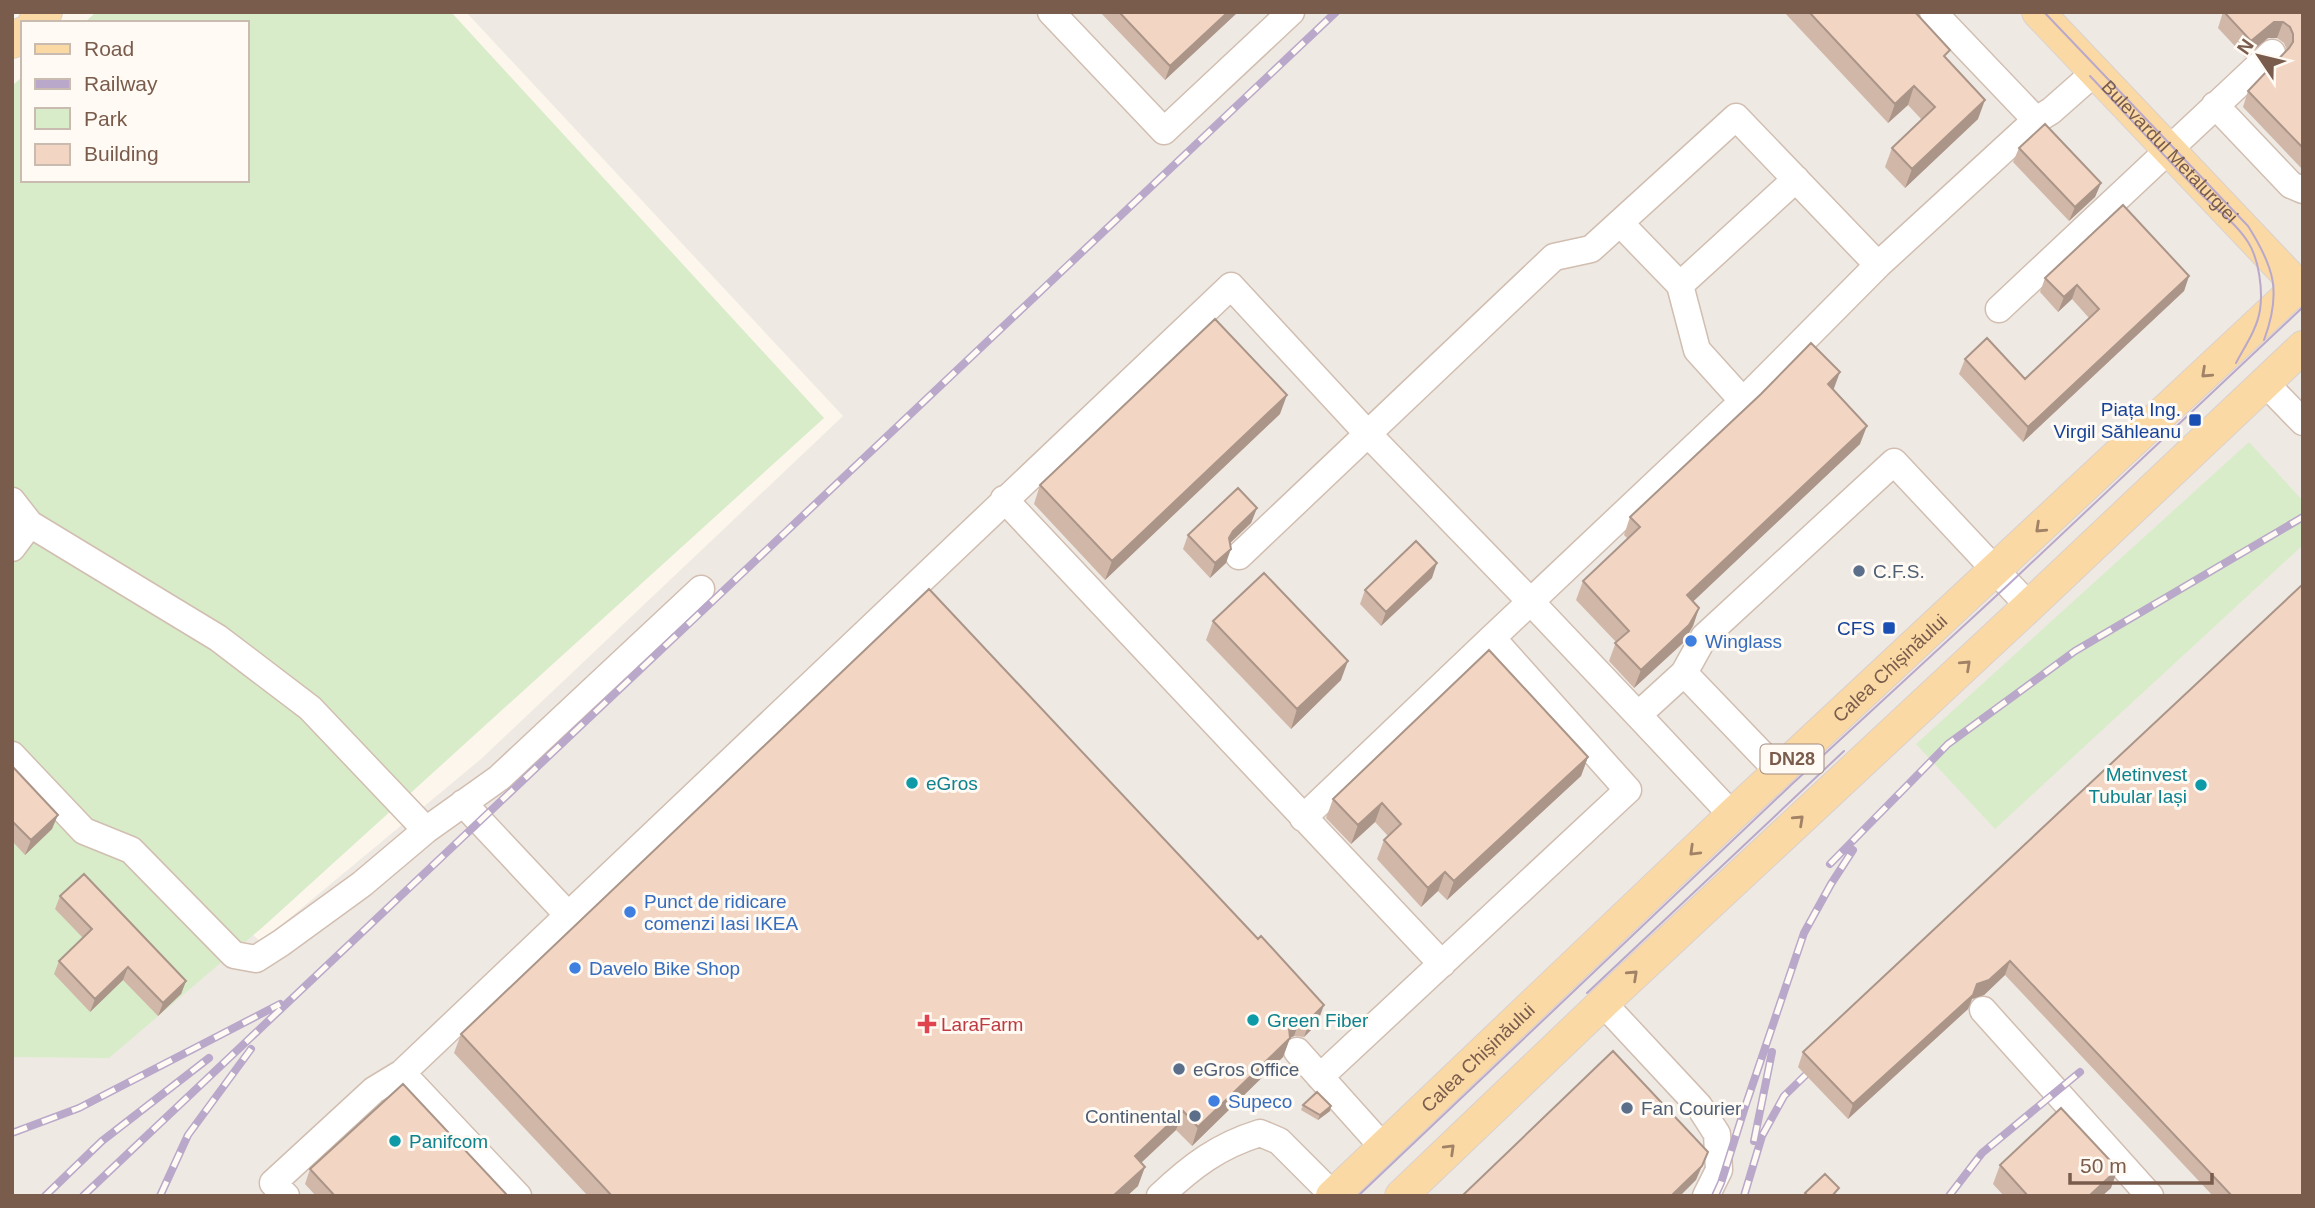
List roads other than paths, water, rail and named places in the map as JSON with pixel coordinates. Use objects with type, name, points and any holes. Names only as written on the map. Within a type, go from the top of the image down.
[{"type":"main road","name":"Bulevardul Metalurgiei","points":[[2038,12],[2167,150],[2301,287]]},
{"type":"main road","name":"Calea Chișinăului","points":[[1332,1196],[1732,815],[2301,287]]},
{"type":"main road","name":"DN28","points":[[1401,1196],[2303,347]]},
{"type":"lane","points":[[1051,12],[1164,131],[1291,12]]},
{"type":"lane","points":[[1933,12],[2036,120]]},
{"type":"lane","points":[[1999,309],[2272,53]]},
{"type":"lane","points":[[1303,818],[1743,401],[1878,265],[2036,120],[2051,111],[2094,73]]},
{"type":"lane","points":[[2215,105],[2291,185],[2303,190]]},
{"type":"lane","points":[[1239,556],[1554,257],[1591,249],[1736,117],[1878,265]]},
{"type":"lane","points":[[1680,285],[1796,179]]},
{"type":"lane","points":[[1621,224],[1680,285],[1697,350],[1743,401]]},
{"type":"lane","points":[[286,1196],[273,1183],[374,1090],[402,1073],[1231,286],[1367,433],[1531,601],[1732,815]]},
{"type":"lane","points":[[2264,383],[2303,422]]},
{"type":"lane","points":[[1638,715],[1684,673],[1704,637],[1894,463],[2029,607]]},
{"type":"lane","points":[[1004,499],[1442,964]]},
{"type":"lane","points":[[12,501],[30,524],[218,638],[310,708],[426,830]]},
{"type":"lane","points":[[12,548],[30,524]]},
{"type":"lane","points":[[12,755],[84,831],[131,850],[233,955],[256,959],[362,884],[426,830],[499,778],[701,589]]},
{"type":"lane","points":[[1320,1077],[1628,790],[1492,638]]},
{"type":"lane","points":[[1684,673],[1779,772]]},
{"type":"lane","points":[[463,803],[569,916]]},
{"type":"lane","points":[[1603,1003],[1699,1106],[1717,1134],[1719,1170],[1706,1196]]},
{"type":"lane","points":[[1983,1010],[2150,1196]]},
{"type":"lane","points":[[1297,1051],[1383,1147]]},
{"type":"lane","points":[[402,1073],[518,1196]]},
{"type":"lane","points":[[1160,1196],[1200,1160],[1235,1140],[1261,1133],[1279,1141],[1332,1196]]},
{"type":"tram line","points":[[2044,12],[2248,226],[2269,267],[2274,294],[2270,323],[2264,340]]},
{"type":"tram line","points":[[2090,76],[2200,193],[2238,229],[2252,249],[2259,275],[2260,310],[2253,331],[2236,363]]},
{"type":"tram line","points":[[1358,1196],[1791,785],[2303,307]]},
{"type":"tram line","points":[[1587,993],[1844,751]]},
{"type":"railway","points":[[83,1196],[1336,12]]},
{"type":"railway","points":[[1830,864],[1948,744],[2075,651],[2303,517]]},
{"type":"railway","points":[[1715,1196],[1804,933],[1853,850]]},
{"type":"railway","points":[[12,1133],[79,1108],[280,1004]]},
{"type":"railway","points":[[160,1196],[188,1135],[251,1049]]},
{"type":"railway","points":[[1754,1141],[1772,1052]]},
{"type":"railway","points":[[45,1196],[102,1141],[209,1058]]},
{"type":"railway","points":[[1744,1196],[1762,1136],[1784,1096],[1819,1062]]},
{"type":"railway","points":[[1949,1196],[1982,1153],[2080,1072]]},
{"type":"place","name":"Piața Ing. Virgil Săhleanu","points":[[2195,420]]},
{"type":"place","name":"C.F.S.","points":[[1859,571]]},
{"type":"place","name":"CFS","points":[[1889,628]]},
{"type":"place","name":"Winglass","points":[[1691,641]]},
{"type":"place","name":"eGros","points":[[912,783]]},
{"type":"place","name":"Metinvest Tubular Iași","points":[[2201,785]]},
{"type":"place","name":"Punct de ridicare comenzi Iasi IKEA","points":[[630,912]]},
{"type":"place","name":"Davelo Bike Shop","points":[[575,968]]},
{"type":"place","name":"Green Fiber","points":[[1253,1020]]},
{"type":"place","name":"LaraFarm","points":[[927,1024]]},
{"type":"place","name":"eGros Office","points":[[1179,1069]]},
{"type":"place","name":"Supeco","points":[[1214,1101]]},
{"type":"place","name":"Fan Courier","points":[[1627,1108]]},
{"type":"place","name":"Continental","points":[[1195,1116]]},
{"type":"place","name":"Panifcom","points":[[395,1141]]}]
